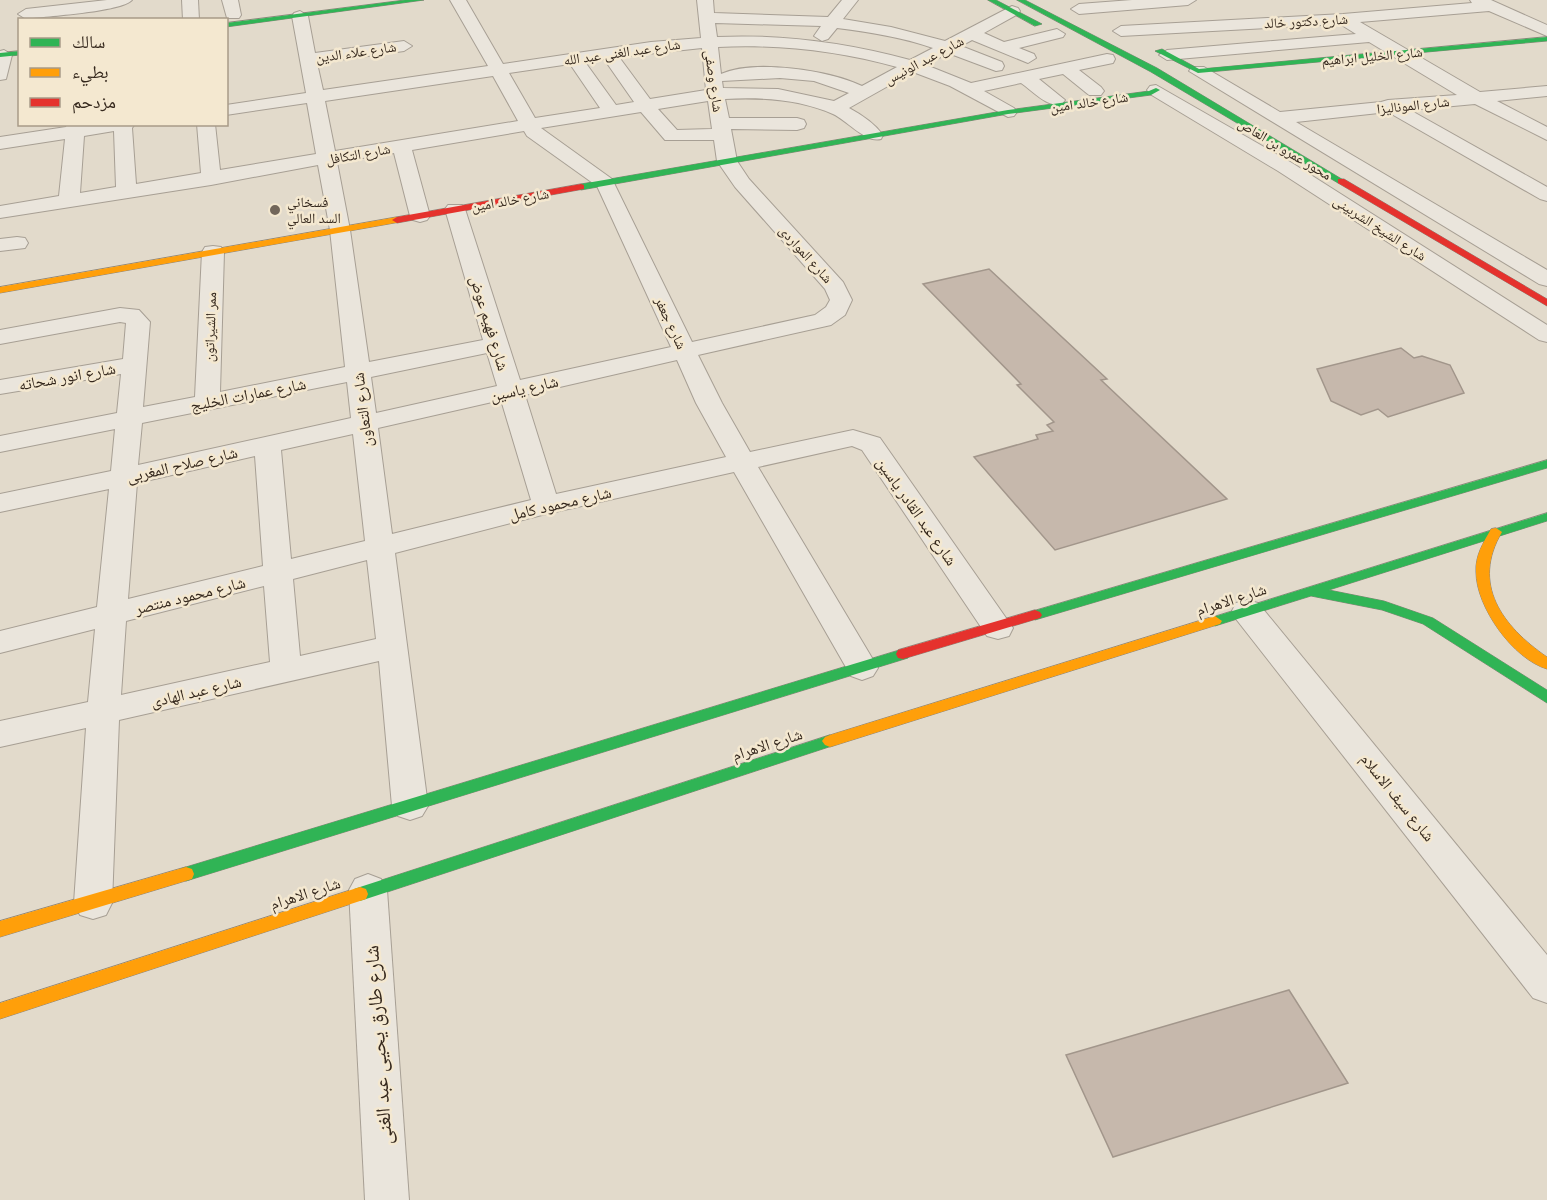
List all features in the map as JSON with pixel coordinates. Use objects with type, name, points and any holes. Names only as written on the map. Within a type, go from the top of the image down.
[{"type":"main road","points":[[211,18],[352,0]]},
{"type":"main road","points":[[230,14],[300,16],[421,0]]},
{"type":"main road","name":"شارع الشيخ الشربينى","points":[[992,0],[1016,5],[1075,47],[1107,59],[1131,77],[1156,90]]},
{"type":"main road","name":"محور عمرو بن العاص","points":[[1042,0],[1124,41],[1248,109],[1547,286]]},
{"type":"main road","name":"محور عمرو بن العاص","points":[[1016,5],[1154,70],[1547,303]]},
{"type":"main road","points":[[1075,7],[1198,71]]},
{"type":"main road","name":"شارع الخليل ابراهيم","points":[[1198,71],[1547,39]]},
{"type":"main road","name":"شارع خالد امين","points":[[1015,111],[1095,91],[1131,77]]},
{"type":"main road","name":"شارع خالد امين","points":[[0,291],[874,135],[1015,111],[1151,93],[1156,90]]},
{"type":"main road","points":[[0,929],[93,903],[1287,538],[1547,464]]},
{"type":"main road","name":"شارع الاهرام","points":[[0,1011],[791,753],[1547,517]]},
{"type":"main road","points":[[1496,532],[1484,555],[1483,567],[1489,601],[1499,621],[1515,641],[1547,664]]},
{"type":"main road","points":[[1311,591],[1384,606],[1419,617],[1450,633],[1495,665],[1547,697]]},
{"type":"street","points":[[26,11],[113,4],[124,0]]},
{"type":"street","points":[[190,0],[191,18]]},
{"type":"street","name":"شارع جعفر","points":[[458,0],[529,125],[537,135],[605,183],[615,200],[684,352],[741,462],[862,668]]},
{"type":"street","points":[[1075,7],[1188,0]]},
{"type":"street","name":"شارع عبد الونيس","points":[[797,124],[801,117],[863,93],[949,47],[1016,5]]},
{"type":"street","points":[[1489,6],[1547,31]]},
{"type":"street","name":"شارع دكتور خالد","points":[[1110,25],[1343,19],[1489,6],[1535,8]]},
{"type":"street","points":[[706,9],[776,18],[841,11],[909,21],[970,35],[1028,58]]},
{"type":"street","name":"شارع وصفى","points":[[706,9],[714,86],[727,161]]},
{"type":"street","points":[[797,73],[841,11]]},
{"type":"street","points":[[841,11],[893,32],[949,47],[996,66]]},
{"type":"street","name":"شارع التعاون","points":[[300,16],[340,230],[410,806]]},
{"type":"street","points":[[1343,19],[1460,89],[1547,134]]},
{"type":"street","points":[[1003,47],[1058,34]]},
{"type":"street","points":[[1167,55],[1371,37]]},
{"type":"street","name":"شارع عبد الغنى عبد الله","points":[[228,110],[609,54],[708,42],[814,47],[856,53],[913,66],[948,79],[1015,111]]},
{"type":"street","name":"شارع علاء الدين","points":[[309,58],[404,46]]},
{"type":"street","points":[[0,75],[6,52]]},
{"type":"street","points":[[948,79],[1049,53]]},
{"type":"street","points":[[609,54],[645,105],[672,136],[761,122],[797,124],[796,133],[807,147]]},
{"type":"street","points":[[575,59],[611,111]]},
{"type":"street","points":[[969,89],[1107,59]]},
{"type":"street","points":[[1066,68],[1095,91]]},
{"type":"street","points":[[1198,71],[1547,279]]},
{"type":"street","points":[[714,86],[758,73],[797,73],[840,82],[863,93]]},
{"type":"street","points":[[1529,73],[1547,83]]},
{"type":"street","points":[[1025,77],[1056,100]]},
{"type":"street","points":[[714,86],[827,106],[855,118],[874,135]]},
{"type":"street","name":"شارع التكافل","points":[[0,212],[327,160],[645,105],[714,86]]},
{"type":"street","points":[[1259,107],[1460,89]]},
{"type":"street","name":"شارع الشيخ الشربينى","points":[[1156,90],[1285,167],[1547,335]]},
{"type":"street","name":"شارع الموناليزا","points":[[1278,118],[1547,91]]},
{"type":"street","points":[[1373,97],[1547,195]]},
{"type":"street","points":[[0,143],[76,128],[108,126]]},
{"type":"street","points":[[124,126],[126,192]]},
{"type":"street","points":[[206,126],[211,178]]},
{"type":"street","points":[[69,201],[76,128]]},
{"type":"street","points":[[402,147],[420,216]]},
{"type":"street","name":"شارع المواردى","points":[[684,352],[823,320],[837,311],[840,306],[841,300],[835,287],[742,183],[727,161]]},
{"type":"street","name":"شارع فهيم عوض","points":[[455,209],[546,505]]},
{"type":"street","points":[[1513,258],[1547,250]]},
{"type":"street","name":"ممر الشيراتون","points":[[207,402],[213,252]]},
{"type":"street","points":[[0,337],[114,315],[131,315],[138,321],[103,711],[93,903]]},
{"type":"street","name":"شارع عمارات الخليج","points":[[0,444],[497,344]]},
{"type":"street","name":"شارع ياسين","points":[[364,423],[684,352]]},
{"type":"street","name":"شارع انور شحاته","points":[[0,387],[134,364]]},
{"type":"street","name":"شارع صلاح المغربى","points":[[0,502],[125,477],[364,423]]},
{"type":"street","name":"شارع عبد القادر ياسين","points":[[741,462],[853,438],[867,441],[998,628]]},
{"type":"street","points":[[267,445],[286,670]]},
{"type":"street","name":"شارع محمود كامل","points":[[379,547],[546,505],[741,462]]},
{"type":"street","name":"شارع محمود منتصر","points":[[0,642],[379,547]]},
{"type":"street","name":"شارع سيف الاسلام","points":[[1247,611],[1547,985]]},
{"type":"street","name":"شارع عبد الهادى","points":[[0,735],[392,647]]},
{"type":"street","name":"شارع طارق يحيى عبد الغنى","points":[[368,890],[387,1200]]},
{"type":"building","points":[[989,269],[1107,379],[1101,380],[1227,499],[1055,550],[974,457],[1038,439],[1036,435],[1053,431],[1047,425],[1054,422],[1017,385],[1021,384],[923,284]]},
{"type":"building","points":[[1401,348],[1414,358],[1422,356],[1450,365],[1464,393],[1388,417],[1378,409],[1361,415],[1331,401],[1317,369]]},
{"type":"building","points":[[1289,990],[1348,1083],[1113,1157],[1066,1055]]},
{"type":"traffic: fast","points":[[228,25],[421,0]]},
{"type":"traffic: fast","points":[[991,0],[1038,24]]},
{"type":"traffic: fast","points":[[1020,0],[1154,70],[1341,181]]},
{"type":"traffic: fast","points":[[1159,51],[1198,71],[1547,39]]},
{"type":"traffic: fast","points":[[0,55],[18,53]]},
{"type":"traffic: fast","points":[[581,187],[1008,112],[1151,93],[1156,90]]},
{"type":"traffic: fast","points":[[1035,615],[1547,464]]},
{"type":"traffic: fast","points":[[1215,621],[1547,517]]},
{"type":"traffic: fast","points":[[1315,592],[1384,606],[1428,621],[1547,697]]},
{"type":"traffic: fast","points":[[186,874],[903,654]]},
{"type":"traffic: fast","points":[[360,894],[830,741]]},
{"type":"traffic: slow","points":[[0,290],[397,220]]},
{"type":"traffic: slow","points":[[1496,532],[1486,550],[1482,570],[1483,587],[1489,603],[1497,618],[1520,644],[1547,664]]},
{"type":"traffic: slow","points":[[830,741],[1215,621]]},
{"type":"traffic: slow","points":[[0,929],[186,874]]},
{"type":"traffic: slow","points":[[0,1011],[360,894]]},
{"type":"traffic: jam","points":[[1341,181],[1547,303]]},
{"type":"traffic: jam","points":[[397,220],[581,187]]},
{"type":"traffic: jam","points":[[903,654],[1035,615]]},
{"type":"place","name":"فسخاني السد العالي","points":[[275,210]]}]
